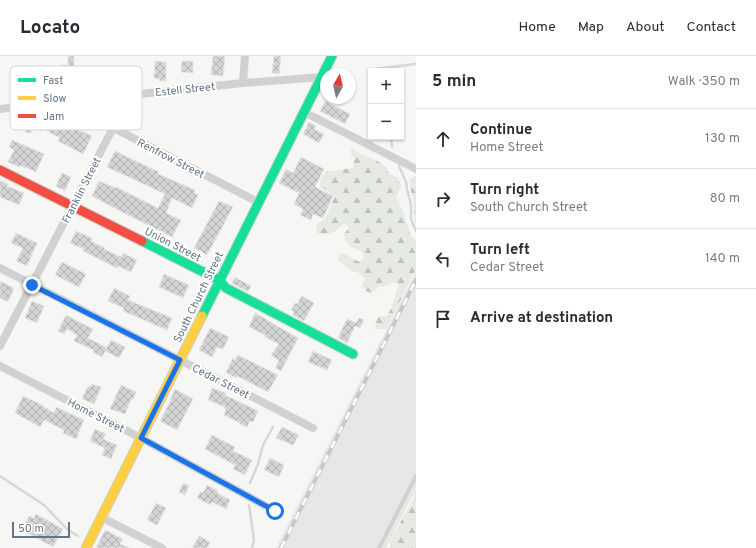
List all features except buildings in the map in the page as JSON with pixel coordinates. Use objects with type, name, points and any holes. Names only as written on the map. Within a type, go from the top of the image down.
[{"type":"main road","name":"South Church Street","points":[[326,68],[332,56]]},
{"type":"main road","name":"South Church Street","points":[[86,548],[320,81]]},
{"type":"main road","name":"Union Street","points":[[0,170],[219,280],[226,288],[353,354]]},
{"type":"street","points":[[243,83],[246,56]]},
{"type":"street","name":"Estell Street","points":[[142,94],[243,83],[320,77]]},
{"type":"street","name":"Estell Street","points":[[0,109],[10,108]]},
{"type":"street","points":[[304,112],[416,169]]},
{"type":"street","name":"Franklin Street","points":[[0,346],[111,130]]},
{"type":"street","name":"Renfrow Street","points":[[116,130],[258,202]]},
{"type":"street","name":"Cedar Street","points":[[0,268],[313,428]]},
{"type":"street","name":"Home Street","points":[[0,366],[141,438],[275,511]]},
{"type":"street","points":[[101,517],[162,548]]},
{"type":"lane","points":[[379,548],[416,476]]},
{"type":"shaded area","points":[[416,271],[416,489],[386,548],[276,548]]},
{"type":"green space","points":[[351,148],[386,166],[389,174],[397,177],[401,186],[396,197],[403,211],[410,232],[416,241],[416,269],[386,329],[375,329],[376,322],[378,317],[386,316],[389,313],[399,285],[394,282],[383,287],[380,286],[371,293],[366,291],[362,287],[362,283],[366,279],[359,273],[352,271],[338,260],[340,253],[359,262],[364,259],[362,252],[347,244],[344,234],[349,228],[347,225],[344,224],[329,234],[317,233],[316,225],[325,219],[335,196],[319,186],[322,177],[327,171],[353,168],[354,158],[351,154]]},
{"type":"green space","points":[[415,176],[416,225],[410,182],[410,179]]},
{"type":"green space","points":[[416,489],[416,548],[390,548],[390,541],[412,501]]},
{"type":"waterway","points":[[382,68],[416,64]]},
{"type":"waterway","points":[[391,140],[392,147]]},
{"type":"waterway","points":[[399,166],[406,182],[411,205],[411,219],[416,231]]},
{"type":"waterway","points":[[250,483],[258,464],[263,445],[273,427]]},
{"type":"waterway","points":[[0,476],[44,505],[68,530],[78,536]]},
{"type":"waterway","points":[[249,505],[254,540],[252,548]]},
{"type":"railway","points":[[281,548],[416,280]]},
{"type":"traffic: fast","points":[[202,316],[332,56]]},
{"type":"traffic: fast","points":[[142,241],[219,280],[226,288],[353,354]]},
{"type":"traffic: slow","points":[[86,548],[202,316]]},
{"type":"traffic: jam","points":[[0,170],[142,241]]},
{"type":"route","points":[[32,285],[180,360],[141,438],[275,511]]}]
